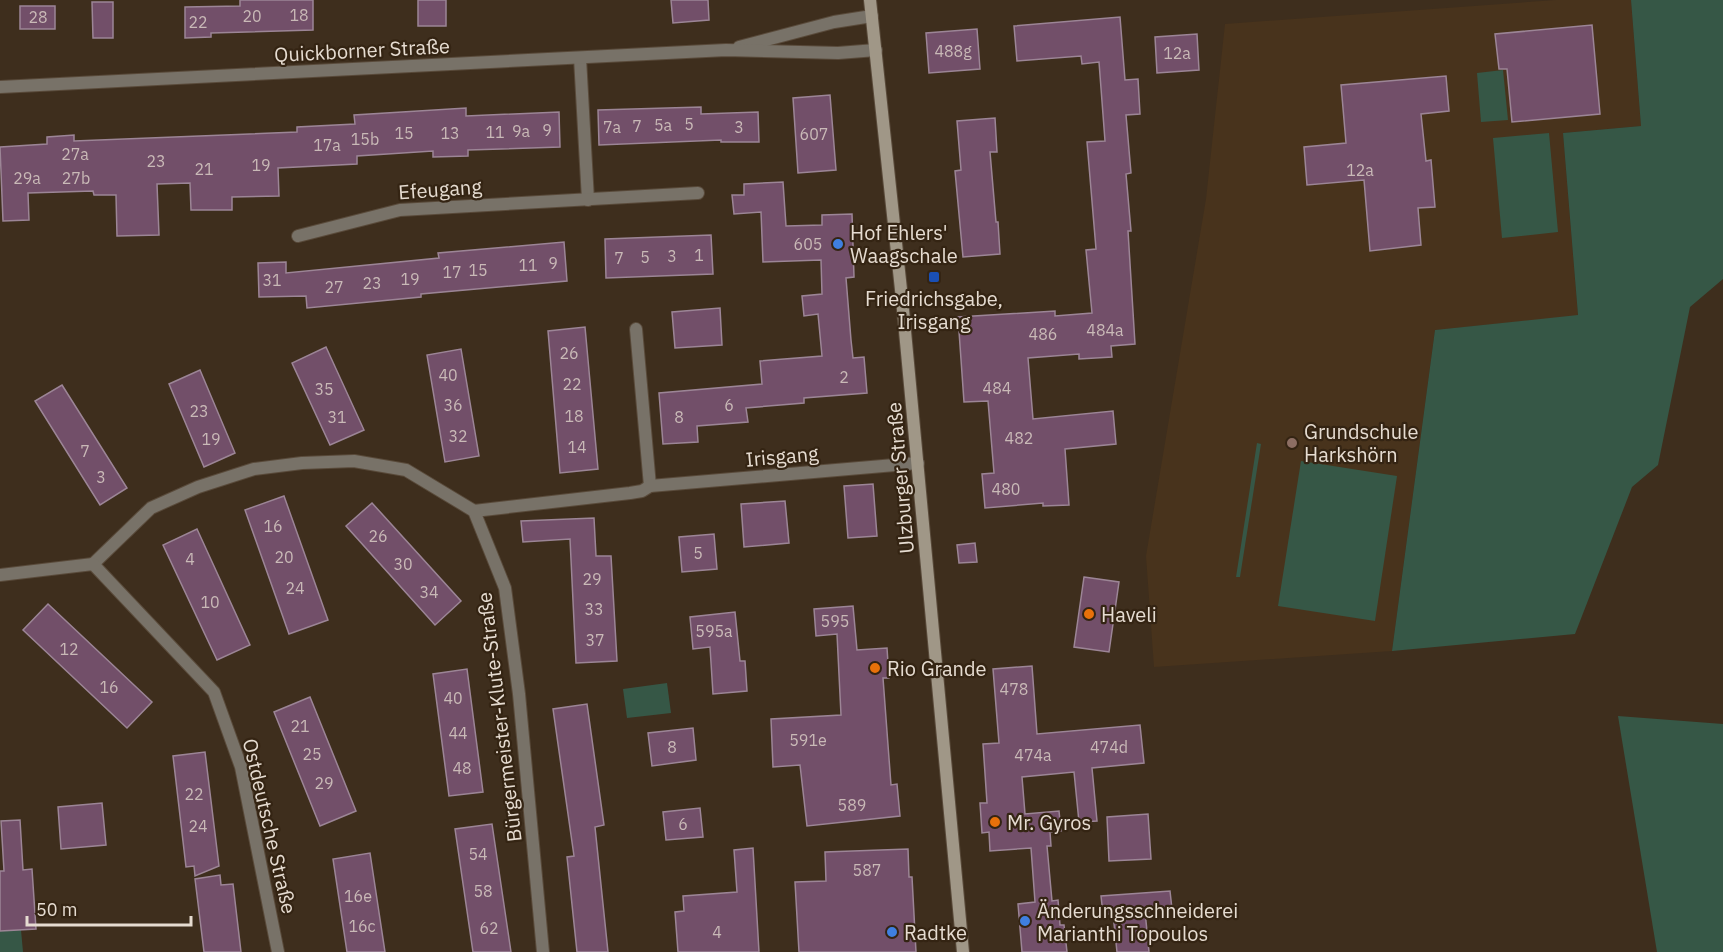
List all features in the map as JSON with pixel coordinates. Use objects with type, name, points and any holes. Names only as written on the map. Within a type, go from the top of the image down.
[{"type":"main road","name":"Ulzburger Straße","points":[[870,0],[918,464],[963,952]]},
{"type":"street","name":"Quickborner Straße","points":[[726,50],[834,22],[872,16]]},
{"type":"street","name":"Quickborner Straße","points":[[0,87],[726,50],[837,53],[876,50]]},
{"type":"street","points":[[580,58],[588,200]]},
{"type":"street","name":"Efeugang","points":[[298,236],[400,210],[698,193]]},
{"type":"street","points":[[636,329],[650,486]]},
{"type":"street","points":[[0,575],[93,564],[151,508],[198,487],[254,469],[354,460],[406,470],[474,511]]},
{"type":"street","name":"Irisgang","points":[[474,511],[630,493],[642,491],[650,486],[918,464]]},
{"type":"street","name":"Bürgermeister-Klute-Straße","points":[[474,511],[505,588],[519,694],[543,952]]},
{"type":"street","name":"Ostdeutsche Straße","points":[[93,564],[214,692],[241,767],[278,952]]},
{"type":"shaded area","name":"Grundschule Harkshörn","points":[[1556,0],[1631,0],[1641,126],[1563,133],[1578,316],[1435,330],[1392,651],[1154,667],[1146,556],[1206,199],[1225,24]]},
{"type":"green space","points":[[1631,0],[1723,0],[1723,279],[1690,307],[1658,465],[1632,487],[1575,634],[1392,651],[1435,330],[1578,315],[1563,133],[1641,126]]},
{"type":"green space","points":[[1503,70],[1508,120],[1481,122],[1477,73]]},
{"type":"green space","points":[[1549,133],[1558,232],[1502,238],[1493,138]]},
{"type":"green space","points":[[1257,443],[1261,444],[1240,577],[1236,577]]},
{"type":"green space","points":[[1301,461],[1397,476],[1375,621],[1278,606]]},
{"type":"green space","points":[[667,683],[671,713],[627,718],[623,689]]},
{"type":"green space","points":[[1618,716],[1723,724],[1723,952],[1657,952]]},
{"type":"green space","points":[[21,930],[23,952],[0,952],[0,931]]},
{"type":"building","points":[[240,0],[313,0],[313,30],[211,33],[211,37],[185,38],[185,7],[240,6]]},
{"type":"building","points":[[418,0],[446,0],[446,26],[418,26]]},
{"type":"building","points":[[671,0],[708,0],[709,20],[673,23]]},
{"type":"building","points":[[92,2],[113,2],[113,38],[93,38]]},
{"type":"building","points":[[20,6],[55,6],[55,29],[20,29]]},
{"type":"building","points":[[1120,17],[1125,80],[1138,79],[1140,114],[1126,115],[1131,173],[1126,174],[1131,231],[1128,231],[1135,344],[1111,346],[1112,357],[1079,359],[1079,354],[1028,358],[1033,419],[1113,411],[1116,444],[1065,449],[1069,505],[1043,506],[1043,503],[985,508],[982,474],[994,473],[988,401],[964,402],[958,317],[1055,311],[1055,316],[1092,313],[1086,250],[1096,249],[1087,142],[1105,141],[1099,62],[1082,64],[1081,56],[1017,61],[1014,26]]},
{"type":"building","points":[[1592,25],[1600,114],[1512,122],[1507,69],[1499,69],[1495,34]]},
{"type":"building","points":[[977,29],[980,69],[929,73],[926,33]]},
{"type":"building","points":[[1197,34],[1199,70],[1157,73],[1155,37]]},
{"type":"building","points":[[1446,76],[1449,111],[1421,114],[1426,161],[1431,160],[1435,207],[1418,208],[1421,245],[1370,251],[1364,180],[1307,185],[1304,147],[1346,143],[1341,85]]},
{"type":"building","points":[[830,95],[836,170],[798,173],[793,98]]},
{"type":"building","points":[[701,107],[701,114],[758,112],[759,142],[721,142],[721,140],[599,145],[598,110]]},
{"type":"building","points":[[466,108],[466,116],[559,112],[560,147],[468,150],[468,156],[433,157],[433,151],[357,156],[357,164],[278,168],[279,196],[232,197],[232,210],[191,210],[190,183],[157,184],[159,235],[117,236],[116,195],[94,195],[93,191],[28,193],[29,220],[3,221],[0,147],[47,144],[47,137],[74,135],[74,141],[297,132],[297,127],[355,124],[354,115]]},
{"type":"building","points":[[995,118],[997,152],[990,152],[1000,254],[963,257],[955,171],[961,170],[957,121]]},
{"type":"building","points":[[783,182],[786,226],[822,225],[822,215],[852,214],[854,277],[846,278],[851,340],[853,358],[864,357],[867,393],[804,398],[804,403],[746,408],[748,422],[697,426],[698,442],[663,444],[659,393],[762,384],[760,361],[822,356],[818,314],[804,316],[802,296],[822,294],[821,260],[763,262],[761,212],[734,214],[732,195],[744,195],[744,184]]},
{"type":"building","points":[[711,235],[713,274],[606,278],[605,239]]},
{"type":"building","points":[[564,242],[567,281],[421,294],[421,297],[307,308],[306,296],[259,297],[258,263],[286,262],[286,273],[439,258],[438,253]]},
{"type":"building","points":[[720,308],[722,345],[675,348],[672,312]]},
{"type":"building","points":[[585,327],[598,469],[560,473],[548,331]]},
{"type":"building","points":[[326,347],[364,430],[330,445],[292,363]]},
{"type":"building","points":[[461,349],[479,456],[445,462],[427,355]]},
{"type":"building","points":[[200,370],[235,453],[204,467],[169,384]]},
{"type":"building","points":[[62,385],[127,488],[100,505],[35,401]]},
{"type":"building","points":[[873,484],[877,536],[848,538],[844,486]]},
{"type":"building","points":[[284,496],[328,620],[289,634],[245,510]]},
{"type":"building","points":[[785,501],[789,543],[744,547],[741,504]]},
{"type":"building","points":[[372,503],[461,601],[435,625],[346,526]]},
{"type":"building","points":[[594,518],[596,556],[611,556],[617,661],[576,663],[570,539],[523,542],[521,521]]},
{"type":"building","points":[[197,529],[250,645],[217,660],[163,545]]},
{"type":"building","points":[[714,534],[717,569],[682,572],[679,537]]},
{"type":"building","points":[[975,543],[977,562],[959,563],[957,545]]},
{"type":"building","points":[[1084,577],[1119,582],[1109,652],[1074,647]]},
{"type":"building","points":[[48,604],[152,702],[127,728],[23,630]]},
{"type":"building","points":[[853,606],[857,650],[887,648],[889,678],[883,678],[891,785],[897,784],[900,816],[807,826],[800,765],[773,767],[771,719],[841,715],[837,634],[816,636],[814,609]]},
{"type":"building","points":[[735,612],[740,661],[745,661],[747,691],[713,694],[710,647],[693,649],[690,617]]},
{"type":"building","points":[[1032,666],[1037,734],[1140,725],[1144,763],[1092,768],[1097,821],[1079,822],[1074,772],[1022,777],[1025,814],[1059,811],[1061,831],[1050,832],[1051,846],[1047,846],[1052,901],[1058,900],[1060,925],[1064,925],[1067,952],[1022,952],[1018,904],[1035,902],[1031,848],[990,851],[989,832],[982,833],[980,803],[987,803],[983,744],[999,743],[993,669]]},
{"type":"building","points":[[467,669],[483,792],[449,796],[433,674]]},
{"type":"building","points":[[310,697],[356,811],[320,826],[274,712]]},
{"type":"building","points":[[587,704],[604,825],[595,827],[608,952],[577,952],[567,857],[574,856],[553,709]]},
{"type":"building","points":[[693,728],[696,760],[652,766],[648,733]]},
{"type":"building","points":[[205,752],[219,866],[195,876],[194,866],[186,867],[173,756]]},
{"type":"building","points":[[102,803],[106,845],[61,849],[58,807]]},
{"type":"building","points":[[700,808],[703,837],[666,840],[663,812]]},
{"type":"building","points":[[1148,814],[1151,859],[1109,861],[1107,817]]},
{"type":"building","points":[[20,820],[23,870],[32,869],[36,929],[0,931],[0,871],[4,871],[1,821]]},
{"type":"building","points":[[492,824],[511,952],[473,952],[455,829]]},
{"type":"building","points":[[753,848],[759,952],[678,952],[675,912],[684,911],[683,896],[737,892],[734,850]]},
{"type":"building","points":[[908,849],[909,877],[912,877],[916,952],[799,952],[795,882],[826,881],[825,852]]},
{"type":"building","points":[[370,853],[385,952],[347,952],[333,859]]},
{"type":"building","points":[[220,875],[221,885],[233,884],[241,952],[204,952],[195,879]]},
{"type":"building","points":[[1170,891],[1172,909],[1145,911],[1149,952],[1117,952],[1113,914],[1103,914],[1101,896]]},
{"type":"place","name":"Hof Ehlers' Waagschale","points":[[838,244]]},
{"type":"place","name":"Friedrichsgabe, Irisgang","points":[[934,277]]},
{"type":"place","name":"Grundschule Harkshörn","points":[[1292,443]]},
{"type":"place","name":"Haveli","points":[[1089,614]]},
{"type":"place","name":"Rio Grande","points":[[875,668]]},
{"type":"place","name":"Mr. Gyros","points":[[995,822]]},
{"type":"place","name":"Änderungsschneiderei Marianthi Topoulos","points":[[1025,921]]},
{"type":"place","name":"Radtke","points":[[892,932]]}]
